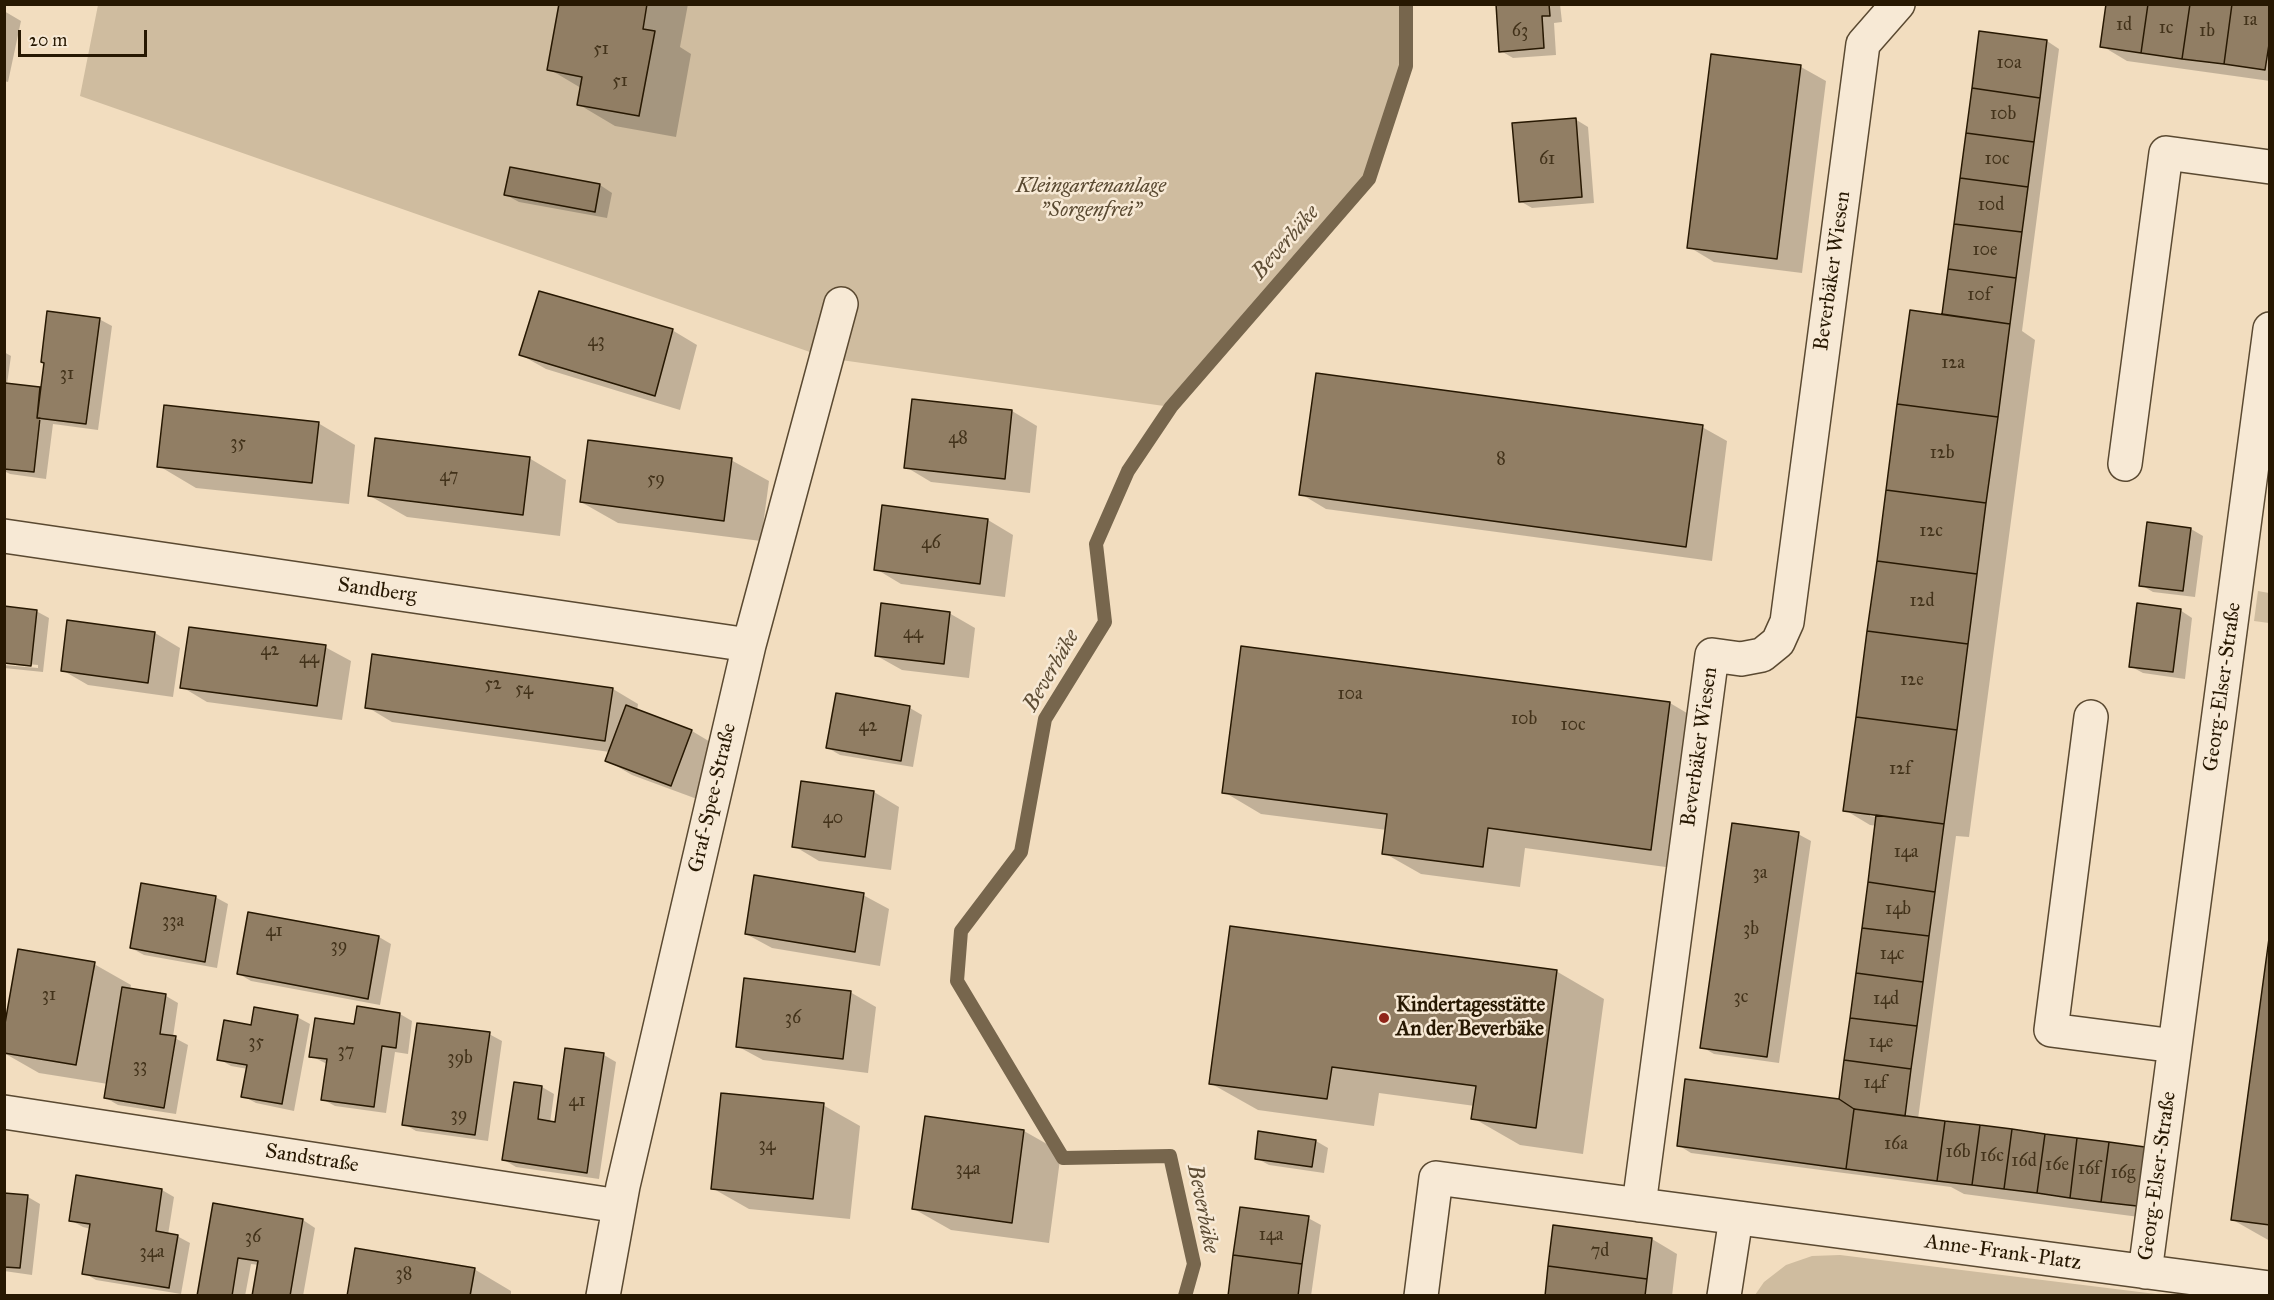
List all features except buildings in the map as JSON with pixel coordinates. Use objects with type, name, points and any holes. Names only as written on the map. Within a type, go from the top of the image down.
[{"type":"street","name":"Beverbäker Wiesen","points":[[1640,1205],[1712,655],[1741,659],[1762,656],[1778,642],[1787,621],[1863,44],[1898,4]]},
{"type":"street","points":[[2125,464],[2166,153],[2270,167]]},
{"type":"street","name":"Graf-Spee-Straße","points":[[603,1296],[619,1206],[749,645],[841,304]]},
{"type":"street","name":"Georg-Elser-Straße","points":[[2145,1272],[2270,329]]},
{"type":"street","name":"Sandberg","points":[[4,536],[749,645]]},
{"type":"street","points":[[2091,717],[2051,1030],[2175,1046]]},
{"type":"street","name":"Sandstraße","points":[[4,1112],[619,1206]]},
{"type":"street","points":[[1421,1296],[1436,1178],[1640,1205]]},
{"type":"street","name":"Anne-Frank-Platz","points":[[1640,1205],[2270,1288]]},
{"type":"street","points":[[1724,1296],[1736,1218]]},
{"type":"green space","name":"Kleingartenanlage \"Sorgenfrei\"","points":[[98,5],[1406,5],[1406,56],[1369,179],[1171,407],[827,358],[80,96]]},
{"type":"green space","points":[[2258,591],[2269,593],[2269,623],[2254,621]]},
{"type":"green space","points":[[1840,1255],[2164,1295],[1755,1295],[1764,1282],[1786,1265],[1812,1256]]},
{"type":"waterway","name":"Beverbäke","points":[[1185,1296],[1194,1264],[1170,1156],[1063,1158],[957,981],[961,931],[1021,852],[1045,719],[1105,622],[1096,544],[1128,471],[1171,407],[1369,179],[1406,66],[1406,4]]},
{"type":"place","name":"Kindertagesstätte An der Beverbäke","points":[[1384,1018]]}]
